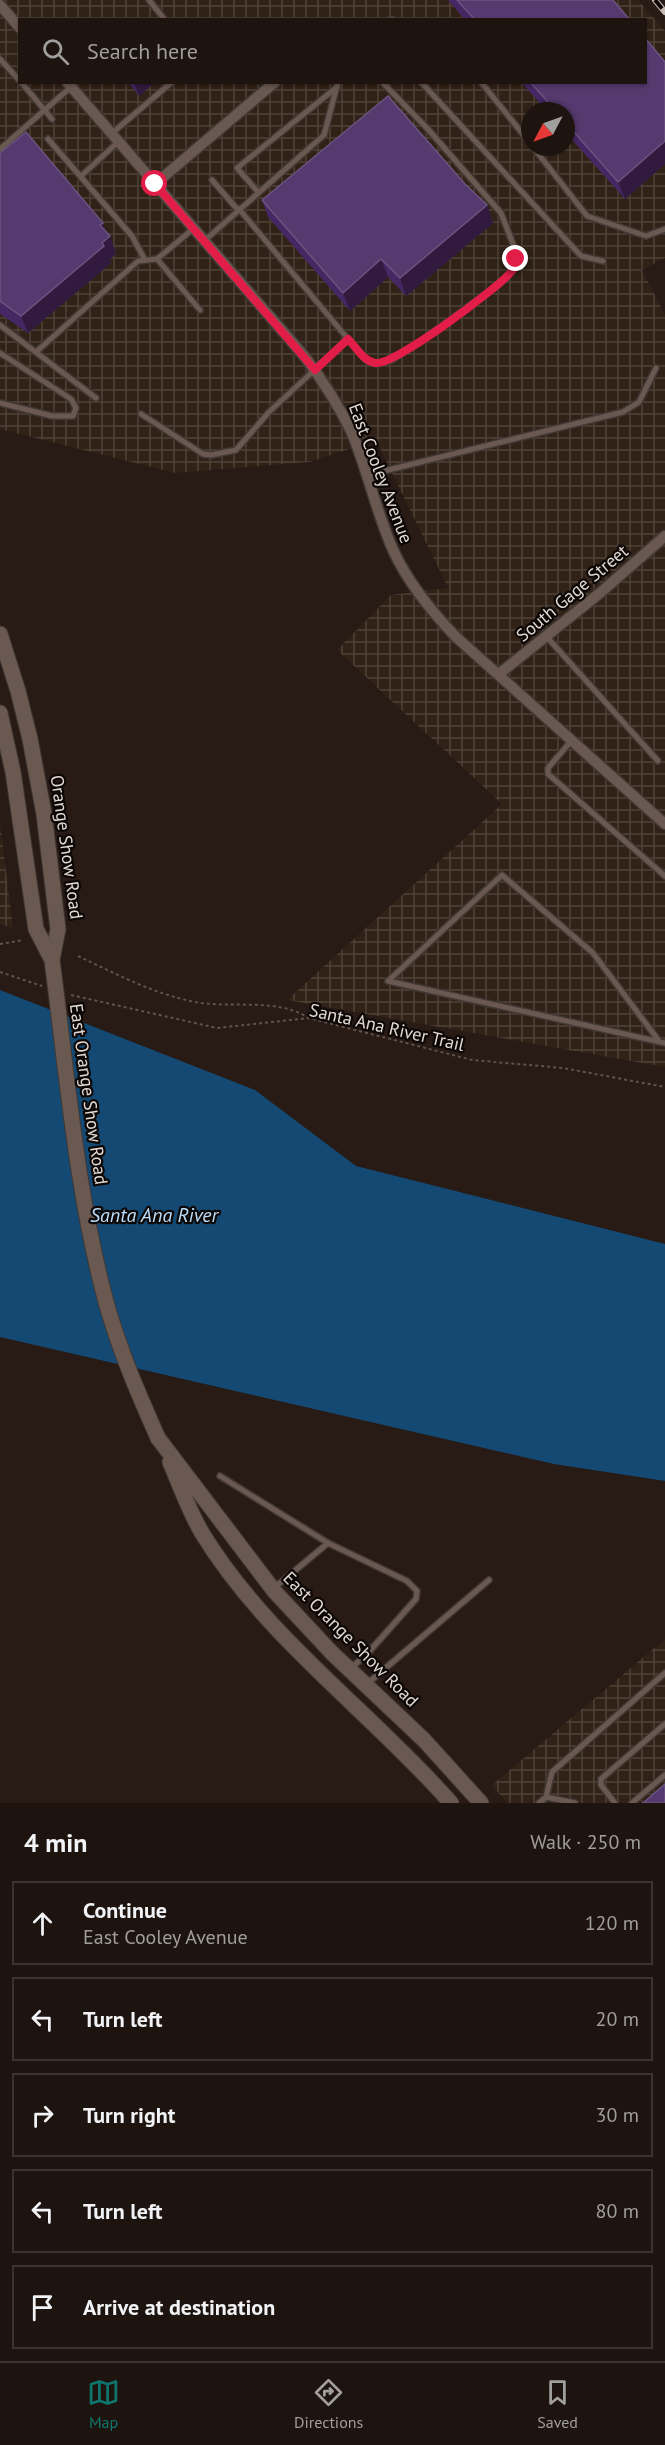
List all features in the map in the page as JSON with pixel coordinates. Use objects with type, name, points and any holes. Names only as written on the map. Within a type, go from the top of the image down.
[{"type":"main road","name":"Orange Show Road","points":[[0,634],[30,739],[44,814],[58,929],[52,960]]},
{"type":"main road","points":[[0,713],[13,772],[36,929],[52,960]]},
{"type":"main road","points":[[8,746],[30,739]]},
{"type":"main road","name":"East Orange Show Road","points":[[52,960],[82,1187],[95,1260],[118,1342],[158,1438],[201,1531],[229,1572],[285,1637],[426,1775],[451,1803]]},
{"type":"main road","name":"East Orange Show Road","points":[[158,1438],[273,1589],[349,1669],[424,1740],[481,1803]]},
{"type":"main road","points":[[352,1702],[366,1684]]},
{"type":"street","points":[[0,5],[18,26]]},
{"type":"street","points":[[155,184],[273,84]]},
{"type":"street","name":"East Cooley Avenue","points":[[69,85],[315,370],[346,422],[382,526],[410,581],[434,613],[456,637],[665,824]]},
{"type":"street","name":"South Gage Street","points":[[499,674],[600,593],[665,536]]},
{"type":"lane","points":[[149,0],[163,18]]},
{"type":"lane","points":[[0,59],[18,80]]},
{"type":"lane","points":[[22,84],[52,119]]},
{"type":"lane","points":[[81,176],[114,138],[170,84]]},
{"type":"lane","points":[[212,180],[366,360],[377,364],[392,360],[498,285],[514,269],[516,259],[501,213],[427,128],[384,84]]},
{"type":"lane","points":[[423,84],[581,256],[603,261]]},
{"type":"lane","points":[[483,84],[521,132]]},
{"type":"lane","points":[[0,148],[45,110],[69,85]]},
{"type":"lane","points":[[258,192],[237,168],[338,85]]},
{"type":"lane","points":[[204,241],[324,135],[338,85]]},
{"type":"lane","points":[[48,139],[132,236],[145,260]]},
{"type":"lane","points":[[540,156],[587,216],[646,236],[665,229]]},
{"type":"lane","points":[[36,352],[138,261],[157,259],[194,229]]},
{"type":"lane","points":[[157,259],[200,310]]},
{"type":"lane","points":[[0,325],[96,398]]},
{"type":"lane","points":[[141,414],[203,454],[211,455],[236,450],[269,412],[348,339]]},
{"type":"lane","points":[[0,353],[71,399],[76,408],[73,416],[61,417],[0,403]]},
{"type":"lane","points":[[366,476],[623,412],[639,402],[656,368]]},
{"type":"lane","points":[[546,636],[658,761]]},
{"type":"lane","points":[[572,740],[548,768],[548,774],[665,876]]},
{"type":"lane","points":[[502,875],[593,953],[662,1042],[569,1021],[388,981],[502,875]]},
{"type":"lane","points":[[220,1476],[328,1543],[407,1581],[417,1591],[416,1599],[367,1654],[349,1669]]},
{"type":"lane","points":[[273,1589],[328,1543]]},
{"type":"lane","points":[[366,1684],[489,1580]]},
{"type":"lane","points":[[539,1803],[546,1797],[552,1772],[665,1673]]},
{"type":"lane","points":[[615,1803],[601,1785],[601,1779],[665,1724]]},
{"type":"lane","points":[[632,1803],[665,1775]]},
{"type":"lane","points":[[546,1797],[575,1803]]},
{"type":"path","points":[[0,944],[23,940]]},
{"type":"path","points":[[78,956],[170,996],[198,1002],[281,1007],[297,1011],[309,1018]]},
{"type":"path","points":[[0,972],[43,986]]},
{"type":"path","name":"Santa Ana River Trail","points":[[65,993],[86,1000],[217,1028],[309,1018],[472,1060],[563,1068],[665,1087]]},
{"type":"shaded area","points":[[0,0],[638,0],[665,31],[665,258],[642,270],[665,315],[665,1067],[287,1000],[502,804],[337,650],[391,595],[448,588],[376,440],[310,462],[175,473],[0,429]]},
{"type":"shaded area","points":[[0,823],[13,928],[0,924]]},
{"type":"shaded area","points":[[665,1639],[665,1803],[507,1803],[492,1785]]},
{"type":"water","name":"Santa Ana River","points":[[0,990],[255,1090],[356,1166],[665,1244],[665,1481],[554,1464],[0,1337]]},
{"type":"building","points":[[457,0],[613,0],[628,18],[473,18]]},
{"type":"building","points":[[647,40],[665,62],[665,141],[618,182],[575,133],[575,102],[548,102],[532,84],[647,84]]},
{"type":"building","points":[[388,96],[465,184],[487,205],[400,278],[381,259],[343,293],[262,200]]},
{"type":"building","points":[[26,132],[103,223],[100,225],[110,236],[102,243],[104,246],[21,316],[0,301],[0,153]]},
{"type":"building","points":[[665,1784],[665,1803],[643,1803]]},
{"type":"railway","points":[[655,0],[665,12]]},
{"type":"route","points":[[155,184],[315,370],[348,339],[366,360],[377,364],[392,360],[498,285],[514,269],[516,259]]}]
